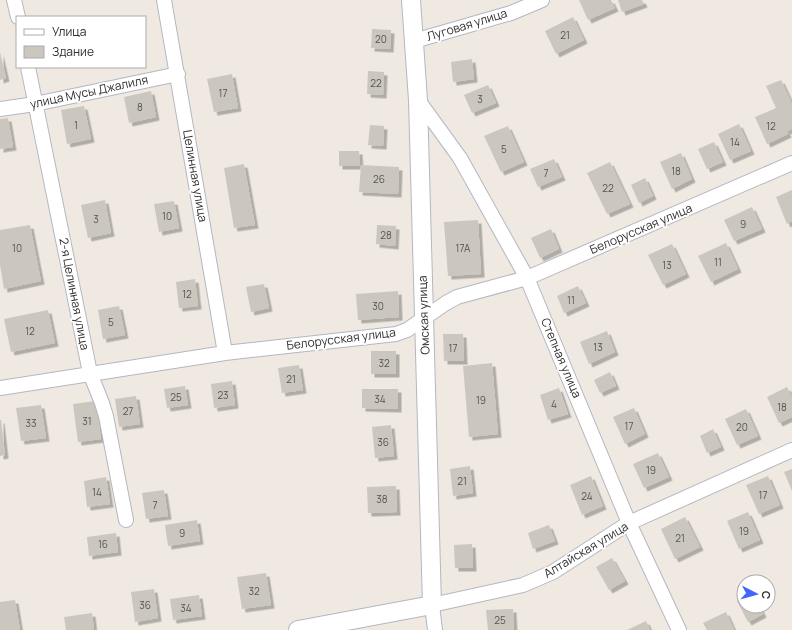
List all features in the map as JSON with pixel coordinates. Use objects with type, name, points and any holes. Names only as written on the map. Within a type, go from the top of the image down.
[{"type":"street","points":[[14,0],[18,16]]},
{"type":"street","name":"Целинная улица","points":[[164,0],[225,353]]},
{"type":"street","name":"Омская улица","points":[[411,0],[418,100],[432,605],[435,630]]},
{"type":"street","name":"Луговая улица","points":[[414,41],[511,13],[542,0]]},
{"type":"street","name":"2-я Целинная улица","points":[[28,68],[90,373],[106,416],[126,520]]},
{"type":"street","name":"улица Мусы Джалиля","points":[[0,109],[35,104],[178,74]]},
{"type":"street","name":"Степная улица","points":[[418,100],[460,158],[527,278],[629,523],[679,630]]},
{"type":"street","name":"Белорусская улица","points":[[0,388],[225,353],[396,334],[407,330],[446,302],[457,296],[527,278],[792,163]]},
{"type":"street","name":"Алтайская улица","points":[[298,630],[432,605],[523,585],[537,580],[553,572],[629,523],[792,450]]},
{"type":"building","points":[[579,0],[611,0],[615,8],[588,20]]},
{"type":"building","points":[[618,0],[642,0],[644,4],[622,12]]},
{"type":"building","points":[[573,17],[584,40],[556,54],[545,31]]},
{"type":"building","points":[[372,29],[391,30],[390,49],[371,48]]},
{"type":"building","points":[[0,52],[6,78],[0,80]]},
{"type":"building","points":[[472,59],[474,79],[453,82],[451,62]]},
{"type":"building","points":[[368,71],[384,72],[383,95],[367,94]]},
{"type":"building","points":[[232,74],[238,108],[214,112],[207,79]]},
{"type":"building","points":[[781,80],[792,104],[792,129],[787,131],[782,121],[788,134],[767,144],[755,117],[776,108],[766,86]]},
{"type":"building","points":[[488,85],[496,103],[472,113],[464,95]]},
{"type":"building","points":[[151,91],[156,117],[129,123],[124,97]]},
{"type":"building","points":[[84,106],[91,139],[67,144],[61,110]]},
{"type":"building","points":[[8,118],[13,147],[0,149],[0,119]]},
{"type":"building","points":[[739,124],[751,151],[730,160],[718,134]]},
{"type":"building","points":[[370,125],[384,126],[383,146],[368,145]]},
{"type":"building","points":[[508,126],[524,162],[501,172],[484,136]]},
{"type":"building","points":[[714,142],[723,162],[707,169],[698,149]]},
{"type":"building","points":[[339,151],[359,151],[360,166],[339,166]]},
{"type":"building","points":[[681,153],[692,179],[672,189],[660,162]]},
{"type":"building","points":[[554,159],[562,177],[538,187],[530,169]]},
{"type":"building","points":[[610,162],[630,204],[607,214],[587,173]]},
{"type":"building","points":[[244,164],[255,225],[234,228],[224,168]]},
{"type":"building","points":[[361,165],[399,167],[398,194],[359,192]]},
{"type":"building","points":[[645,178],[653,196],[639,203],[631,185]]},
{"type":"building","points":[[792,190],[792,221],[787,224],[776,197]]},
{"type":"building","points":[[105,200],[111,233],[88,238],[81,205]]},
{"type":"building","points":[[174,201],[179,228],[159,232],[154,204]]},
{"type":"building","points":[[752,207],[762,229],[734,241],[724,220]]},
{"type":"building","points":[[478,220],[481,274],[448,276],[444,222]]},
{"type":"building","points":[[30,225],[41,281],[4,289],[0,265],[0,230]]},
{"type":"building","points":[[377,225],[396,226],[395,246],[376,244]]},
{"type":"building","points":[[551,229],[559,249],[540,258],[531,238]]},
{"type":"building","points":[[726,243],[738,269],[711,282],[698,256]]},
{"type":"building","points":[[672,244],[686,274],[663,285],[648,255]]},
{"type":"building","points":[[195,279],[198,306],[179,308],[176,282]]},
{"type":"building","points":[[264,284],[269,308],[251,312],[246,287]]},
{"type":"building","points":[[578,286],[586,303],[564,313],[557,296]]},
{"type":"building","points":[[398,291],[399,317],[358,320],[356,294]]},
{"type":"building","points":[[119,306],[125,335],[103,339],[98,310]]},
{"type":"building","points":[[48,310],[55,343],[11,352],[4,319]]},
{"type":"building","points":[[607,331],[615,352],[589,364],[580,342]]},
{"type":"building","points":[[443,334],[463,334],[464,361],[444,361]]},
{"type":"building","points":[[371,351],[396,351],[396,374],[371,374]]},
{"type":"building","points":[[492,363],[498,434],[469,437],[463,366]]},
{"type":"building","points":[[299,365],[303,390],[282,393],[278,368]]},
{"type":"building","points":[[610,372],[616,386],[600,393],[594,380]]},
{"type":"building","points":[[232,381],[235,405],[214,408],[211,384]]},
{"type":"building","points":[[185,386],[188,405],[167,408],[164,389]]},
{"type":"building","points":[[787,387],[792,397],[792,417],[779,423],[767,397]]},
{"type":"building","points":[[559,388],[568,414],[548,420],[540,395]]},
{"type":"building","points":[[362,389],[398,389],[398,409],[362,408]]},
{"type":"building","points":[[136,396],[140,424],[119,427],[115,399]]},
{"type":"building","points":[[96,401],[101,439],[78,442],[73,404]]},
{"type":"building","points":[[41,405],[46,438],[21,441],[16,408]]},
{"type":"building","points":[[634,408],[645,434],[625,444],[613,417]]},
{"type":"building","points":[[746,409],[758,436],[737,445],[725,419]]},
{"type":"building","points":[[0,420],[5,455],[0,456]]},
{"type":"building","points":[[391,425],[394,456],[375,458],[372,427]]},
{"type":"building","points":[[713,429],[721,447],[707,453],[700,436]]},
{"type":"building","points":[[658,453],[669,477],[644,488],[633,464]]},
{"type":"building","points":[[470,466],[473,493],[453,496],[450,469]]},
{"type":"building","points":[[792,469],[792,491],[784,472]]},
{"type":"building","points":[[591,476],[603,506],[582,515],[570,485]]},
{"type":"building","points":[[768,476],[780,505],[759,514],[746,485]]},
{"type":"building","points":[[106,477],[110,504],[87,507],[84,481]]},
{"type":"building","points":[[396,486],[397,512],[368,513],[367,487]]},
{"type":"building","points":[[164,490],[168,516],[146,519],[142,493]]},
{"type":"building","points":[[748,512],[760,540],[739,549],[727,521]]},
{"type":"building","points":[[685,517],[700,547],[675,559],[661,529]]},
{"type":"building","points":[[197,520],[200,541],[168,546],[165,525]]},
{"type":"building","points":[[549,525],[555,541],[533,549],[528,533]]},
{"type":"building","points":[[116,533],[118,552],[89,556],[87,537]]},
{"type":"building","points":[[472,544],[473,568],[455,568],[454,545]]},
{"type":"building","points":[[612,558],[625,581],[609,590],[596,567]]},
{"type":"building","points":[[266,573],[271,605],[242,609],[237,577]]},
{"type":"building","points":[[154,589],[158,618],[135,622],[131,592]]},
{"type":"building","points":[[199,595],[202,616],[173,620],[170,599]]},
{"type":"building","points":[[15,600],[20,630],[0,630],[0,602]]},
{"type":"building","points":[[513,609],[514,630],[488,630],[486,610]]},
{"type":"building","points":[[726,612],[734,630],[707,630],[703,623]]},
{"type":"building","points":[[92,613],[94,630],[66,630],[64,617]]},
{"type":"building","points":[[744,614],[763,614],[748,622]]},
{"type":"building","points":[[646,621],[650,630],[627,630]]}]
